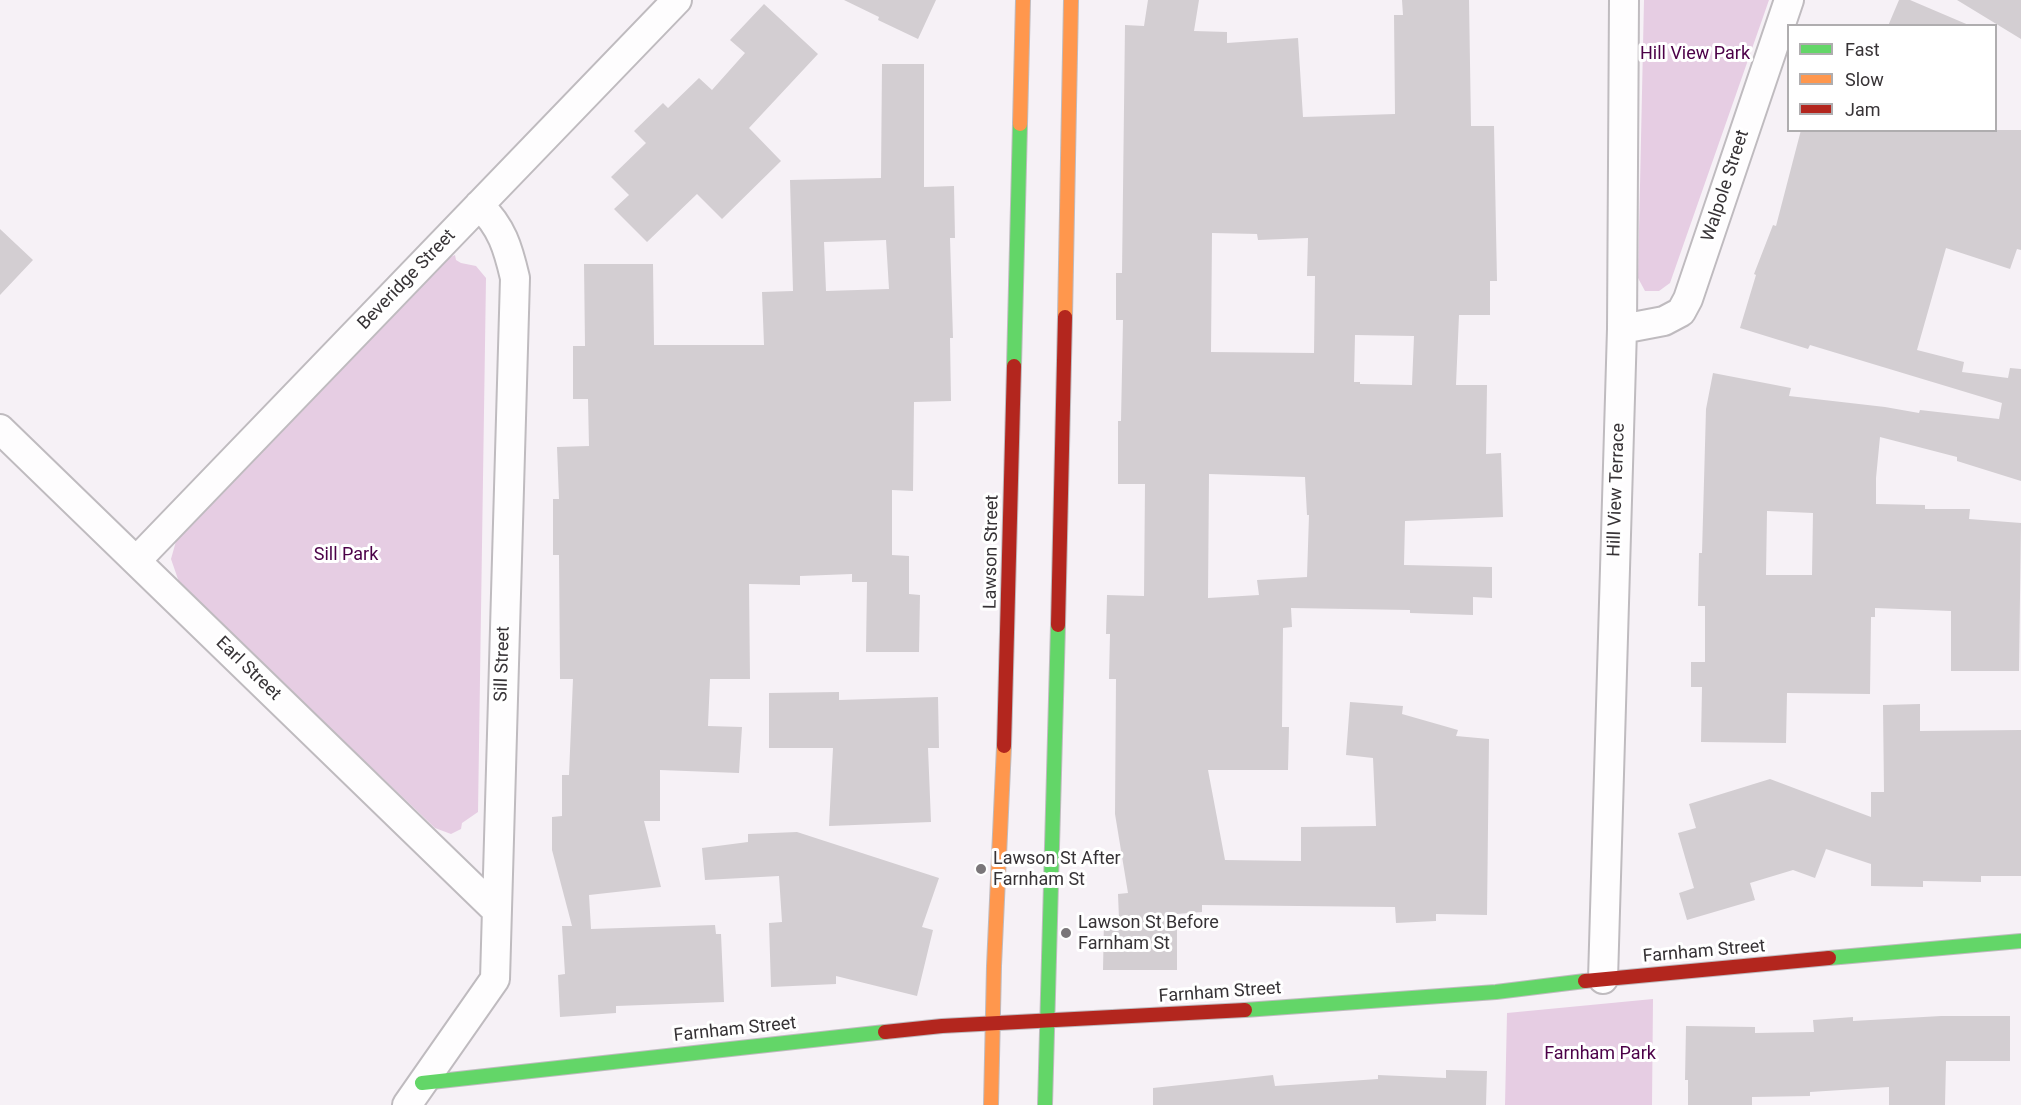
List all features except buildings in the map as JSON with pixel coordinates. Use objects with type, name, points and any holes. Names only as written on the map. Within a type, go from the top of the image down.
[{"type":"main road","name":"Lawson Street","points":[[991,1105],[1007,669],[1023,0]]},
{"type":"main road","points":[[1045,1105],[1071,0]]},
{"type":"main road","name":"Farnham Street","points":[[415,1094],[878,1032],[1496,992],[1603,979],[2021,941]]},
{"type":"street","name":"Beveridge Street","points":[[137,561],[677,0]]},
{"type":"street","name":"Hill View Terrace","points":[[1603,979],[1622,329],[1624,0]]},
{"type":"street","name":"Walpole Street","points":[[1622,329],[1664,321],[1681,312],[1688,299],[1789,0]]},
{"type":"street","name":"Sill Street","points":[[415,1094],[495,979],[514,278],[508,246],[491,217],[479,205]]},
{"type":"street","name":"Earl Street","points":[[0,429],[496,910]]},
{"type":"green space","name":"Hill View Park","points":[[1644,0],[1769,0],[1670,283],[1659,291],[1645,291],[1638,278]]},
{"type":"green space","name":"Sill Park","points":[[455,255],[456,260],[461,263],[476,266],[486,278],[478,812],[462,823],[461,829],[451,834],[435,828],[180,585],[171,559],[178,534],[444,260]]},
{"type":"green space","name":"Farnham Park","points":[[1653,999],[1652,1105],[1505,1105],[1507,1013]]},
{"type":"traffic: fast","points":[[1014,366],[1020,124]]},
{"type":"traffic: fast","points":[[1045,1105],[1058,625]]},
{"type":"traffic: fast","points":[[1829,958],[2021,941]]},
{"type":"traffic: fast","points":[[1245,1010],[1496,992],[1585,981]]},
{"type":"traffic: fast","points":[[422,1083],[885,1032]]},
{"type":"traffic: slow","points":[[1020,124],[1023,0]]},
{"type":"traffic: slow","points":[[1065,317],[1071,0]]},
{"type":"traffic: slow","points":[[991,1105],[994,966],[1004,746]]},
{"type":"traffic: jam","points":[[1058,625],[1065,317]]},
{"type":"traffic: jam","points":[[1004,746],[1014,366]]},
{"type":"traffic: jam","points":[[1585,981],[1829,958]]},
{"type":"traffic: jam","points":[[885,1032],[942,1026],[1245,1010]]},
{"type":"place","name":"Lawson St After Farnham St","points":[[981,869]]},
{"type":"place","name":"Lawson St Before Farnham St","points":[[1066,933]]}]
